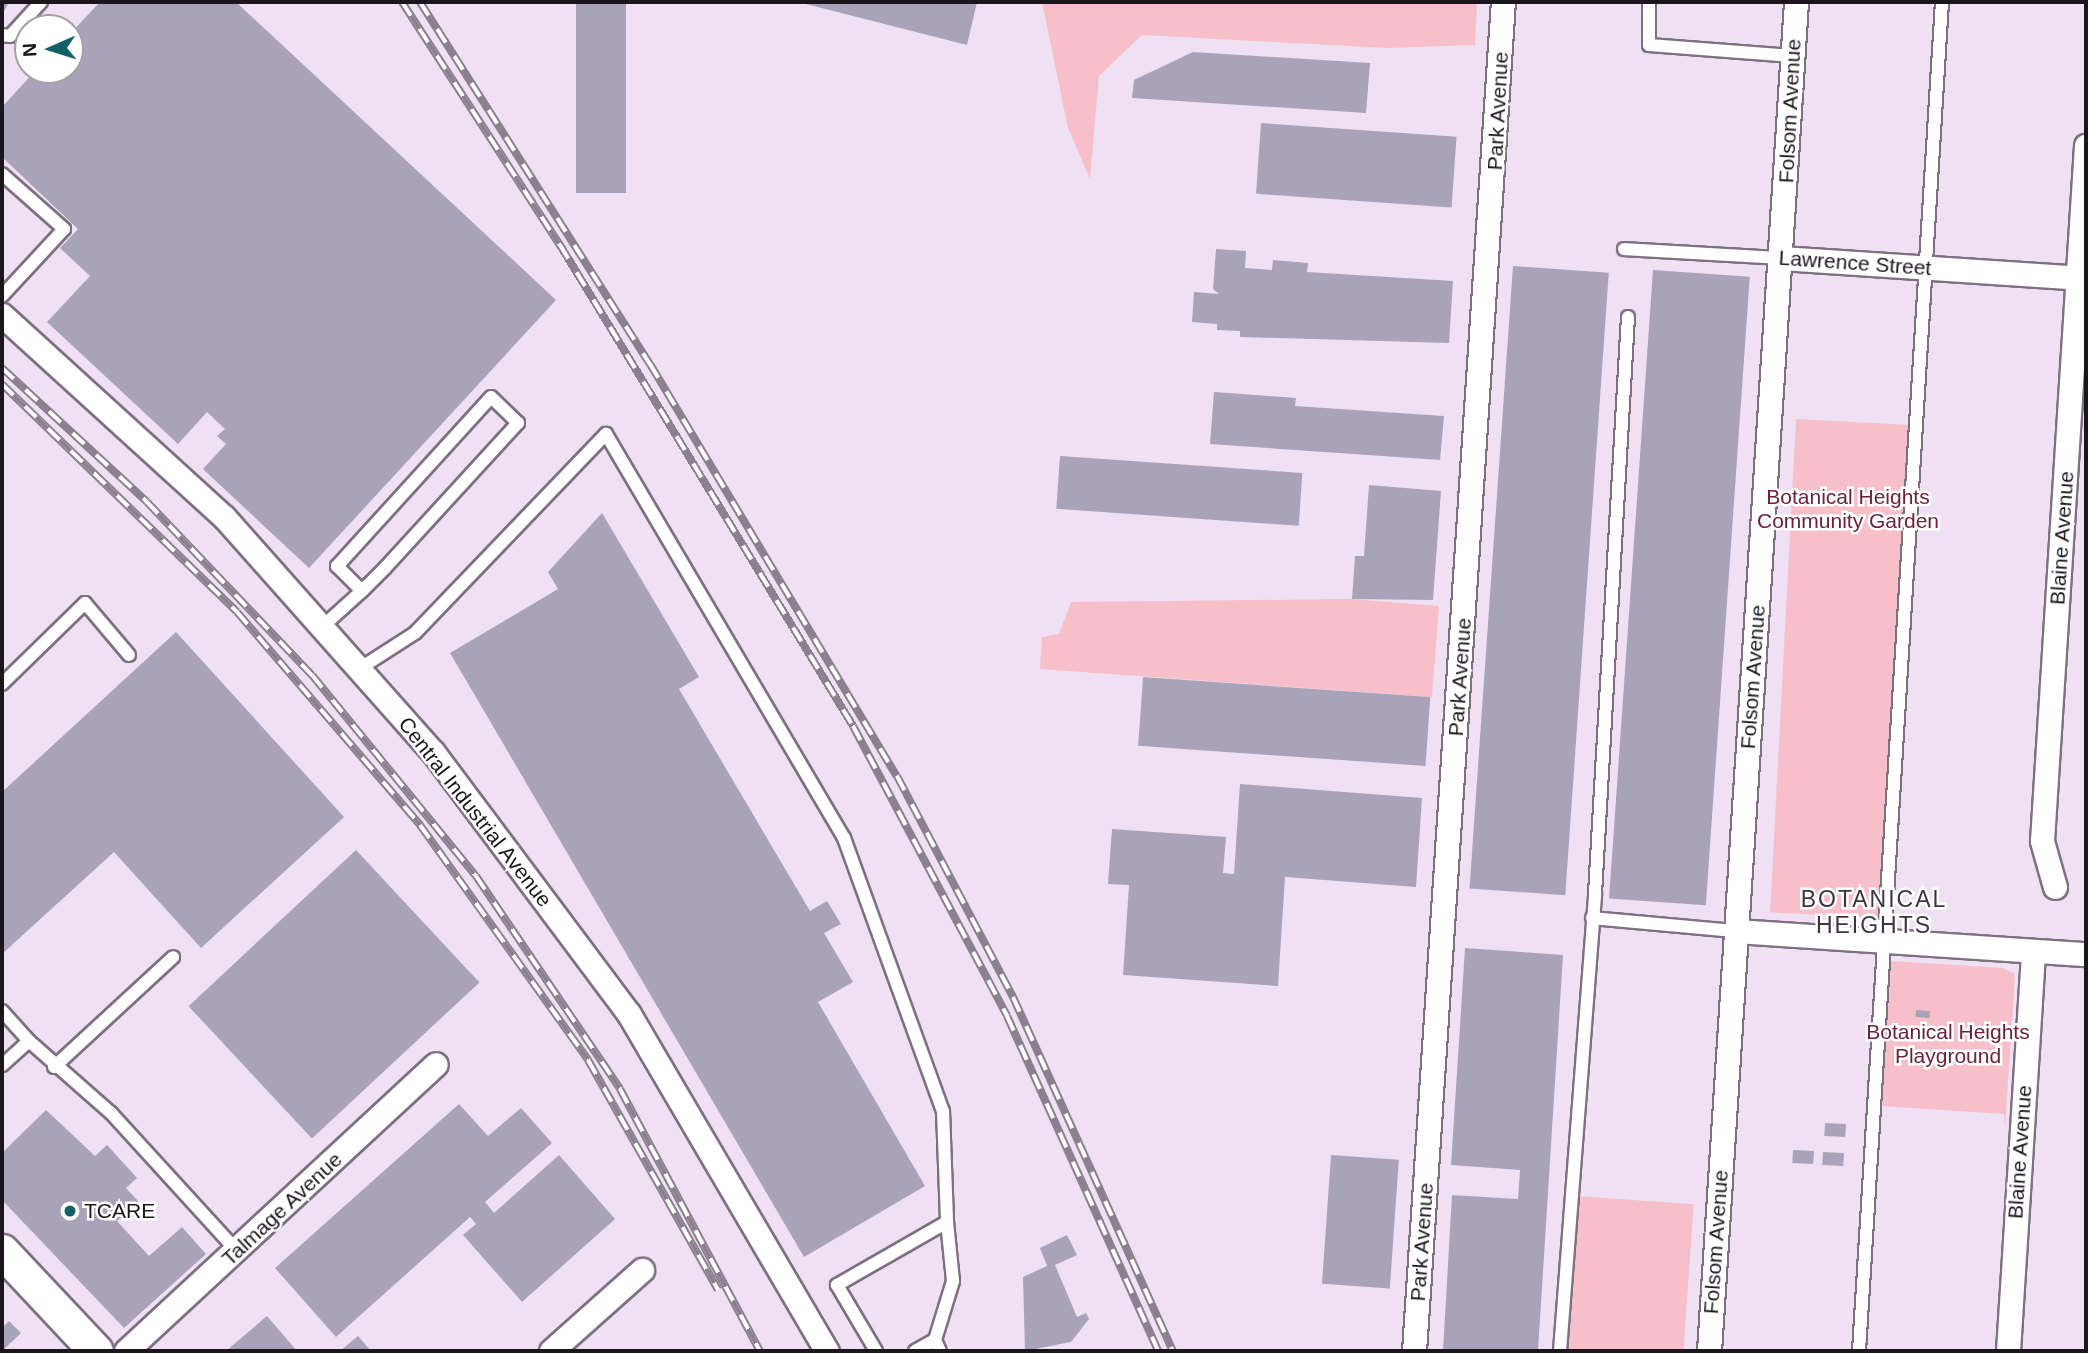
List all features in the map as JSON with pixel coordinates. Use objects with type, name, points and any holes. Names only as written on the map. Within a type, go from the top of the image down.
[{"type":"main road","points":[[6,1265],[96,1351]]},
{"type":"street","name":"Park Avenue","points":[[1414,1351],[1503,2]]},
{"type":"street","name":"Folsom Avenue","points":[[1709,1351],[1796,2]]},
{"type":"street","name":"Blaine Avenue","points":[[2055,887],[2042,841],[2082,278],[2086,145]]},
{"type":"street","name":"Lawrence Street","points":[[1781,258],[2082,278]]},
{"type":"street","name":"Central Industrial Avenue","points":[[2,315],[224,517],[433,752],[629,1014],[827,1351]]},
{"type":"street","points":[[1736,931],[2086,954]]},
{"type":"street","name":"Blaine Avenue","points":[[2008,1351],[2033,952]]},
{"type":"street","name":"Talmage Avenue","points":[[126,1351],[436,1065]]},
{"type":"street","points":[[551,1351],[642,1269]]},
{"type":"lane","points":[[2,35],[10,36],[41,2]]},
{"type":"lane","points":[[1649,2],[1649,45],[1793,56]]},
{"type":"lane","points":[[1859,1351],[1942,2]]},
{"type":"lane","points":[[2,174],[64,229],[2,296]]},
{"type":"lane","name":"Lawrence Street","points":[[1623,248],[1781,258]]},
{"type":"lane","points":[[1560,1351],[1592,918],[1628,317]]},
{"type":"lane","points":[[322,627],[362,591],[518,423],[491,397],[337,566],[362,591]]},
{"type":"lane","points":[[359,669],[415,633],[606,434],[844,838],[943,1111],[947,1222],[953,1281],[937,1345],[915,1351]]},
{"type":"lane","points":[[2,684],[85,603],[128,655]]},
{"type":"lane","points":[[1592,918],[1736,931]]},
{"type":"lane","points":[[54,1067],[173,957]]},
{"type":"lane","points":[[2,1011],[54,1067],[111,1113],[237,1251]]},
{"type":"lane","points":[[2,1065],[29,1041]]},
{"type":"lane","points":[[876,1351],[837,1285],[947,1222]]},
{"type":"green space","points":[[1042,2],[1477,2],[1475,45],[1387,48],[1142,35],[1099,76],[1090,179],[1068,128]]},
{"type":"green space","name":"Botanical Heights Community Garden","points":[[1796,419],[1911,425],[1885,918],[1770,912]]},
{"type":"green space","points":[[1352,599],[1439,606],[1432,697],[1040,669],[1042,637],[1059,634],[1071,602]]},
{"type":"green space","name":"Botanical Heights Playground","points":[[1891,961],[2003,968],[2015,974],[2005,1128],[2004,1114],[1882,1106]]},
{"type":"green space","points":[[1576,1196],[1694,1204],[1683,1351],[1565,1351]]},
{"type":"building","points":[[2,2],[9,2],[2,15]]},
{"type":"building","points":[[100,2],[236,2],[556,300],[309,568],[203,469],[226,444],[217,436],[225,429],[207,412],[178,444],[47,322],[90,276],[60,248],[78,229],[2,157],[2,107],[23,84],[84,84],[84,19]]},
{"type":"building","points":[[576,2],[626,2],[626,193],[576,193]]},
{"type":"building","points":[[798,2],[977,2],[967,45]]},
{"type":"building","points":[[1193,52],[1370,63],[1366,113],[1132,98],[1134,80]]},
{"type":"building","points":[[1261,123],[1457,137],[1452,207],[1256,194]]},
{"type":"building","points":[[1216,249],[1246,251],[1245,268],[1272,270],[1273,260],[1308,263],[1307,272],[1453,281],[1449,343],[1240,337],[1240,331],[1217,330],[1217,324],[1192,322],[1194,292],[1219,294],[1213,289]]},
{"type":"building","points":[[1513,266],[1609,273],[1565,895],[1469,888]]},
{"type":"building","points":[[1653,270],[1750,277],[1706,905],[1609,898]]},
{"type":"building","points":[[1214,392],[1296,398],[1295,406],[1444,416],[1440,460],[1210,444]]},
{"type":"building","points":[[1060,456],[1302,473],[1299,526],[1056,509]]},
{"type":"building","points":[[1369,485],[1441,491],[1433,600],[1352,599],[1355,556],[1364,556]]},
{"type":"building","points":[[602,513],[699,677],[679,689],[810,911],[827,901],[841,924],[824,933],[853,982],[818,1002],[925,1186],[804,1257],[450,653],[558,589],[548,572]]},
{"type":"building","points":[[176,632],[344,817],[201,948],[114,852],[2,954],[2,792]]},
{"type":"building","points":[[1143,677],[1430,697],[1425,766],[1138,746]]},
{"type":"building","points":[[1240,784],[1422,798],[1416,887],[1285,877],[1278,986],[1123,975],[1129,885],[1108,884],[1112,829],[1226,837],[1223,873],[1234,874]]},
{"type":"building","points":[[356,850],[479,982],[312,1139],[189,1006]]},
{"type":"building","points":[[1465,948],[1563,955],[1538,1351],[1443,1351],[1452,1195],[1518,1199],[1520,1170],[1451,1165]]},
{"type":"building","points":[[1916,1010],[1930,1011],[1929,1018],[1916,1017]]},
{"type":"building","points":[[459,1104],[488,1136],[521,1108],[552,1143],[485,1202],[494,1213],[559,1155],[615,1219],[522,1302],[463,1235],[476,1224],[470,1217],[336,1337],[275,1268]]},
{"type":"building","name":"TCARE","points":[[46,1110],[95,1156],[107,1145],[137,1178],[126,1188],[138,1201],[117,1221],[149,1256],[182,1227],[206,1254],[124,1328],[2,1200],[2,1153]]},
{"type":"building","points":[[1825,1123],[1846,1124],[1845,1137],[1824,1136]]},
{"type":"building","points":[[1793,1150],[1814,1151],[1813,1164],[1792,1163]]},
{"type":"building","points":[[1823,1152],[1844,1153],[1843,1166],[1822,1165]]},
{"type":"building","points":[[1331,1155],[1399,1160],[1390,1288],[1322,1284]]},
{"type":"building","points":[[1067,1235],[1077,1255],[1055,1265],[1077,1317],[1086,1313],[1089,1319],[1071,1342],[1025,1351],[1023,1277],[1047,1266],[1040,1248]]},
{"type":"building","points":[[267,1316],[297,1351],[226,1351]]},
{"type":"building","points":[[9,1321],[21,1333],[2,1351],[2,1328]]},
{"type":"building","points":[[358,1336],[371,1351],[340,1351]]},
{"type":"railway","points":[[402,2],[560,245],[853,726],[1007,1016],[1158,1351]]},
{"type":"railway","points":[[420,2],[650,364],[897,776],[1013,997],[1173,1351]]},
{"type":"railway","points":[[2,368],[147,502],[312,675],[476,876],[620,1089],[760,1351]]},
{"type":"railway","points":[[2,384],[237,612],[420,825],[588,1060],[718,1290]]},
{"type":"place","name":"TCARE","points":[[70,1211]]},
{"type":"district","name":"BOTANICAL HEIGHTS","points":[[1874,912]]}]
